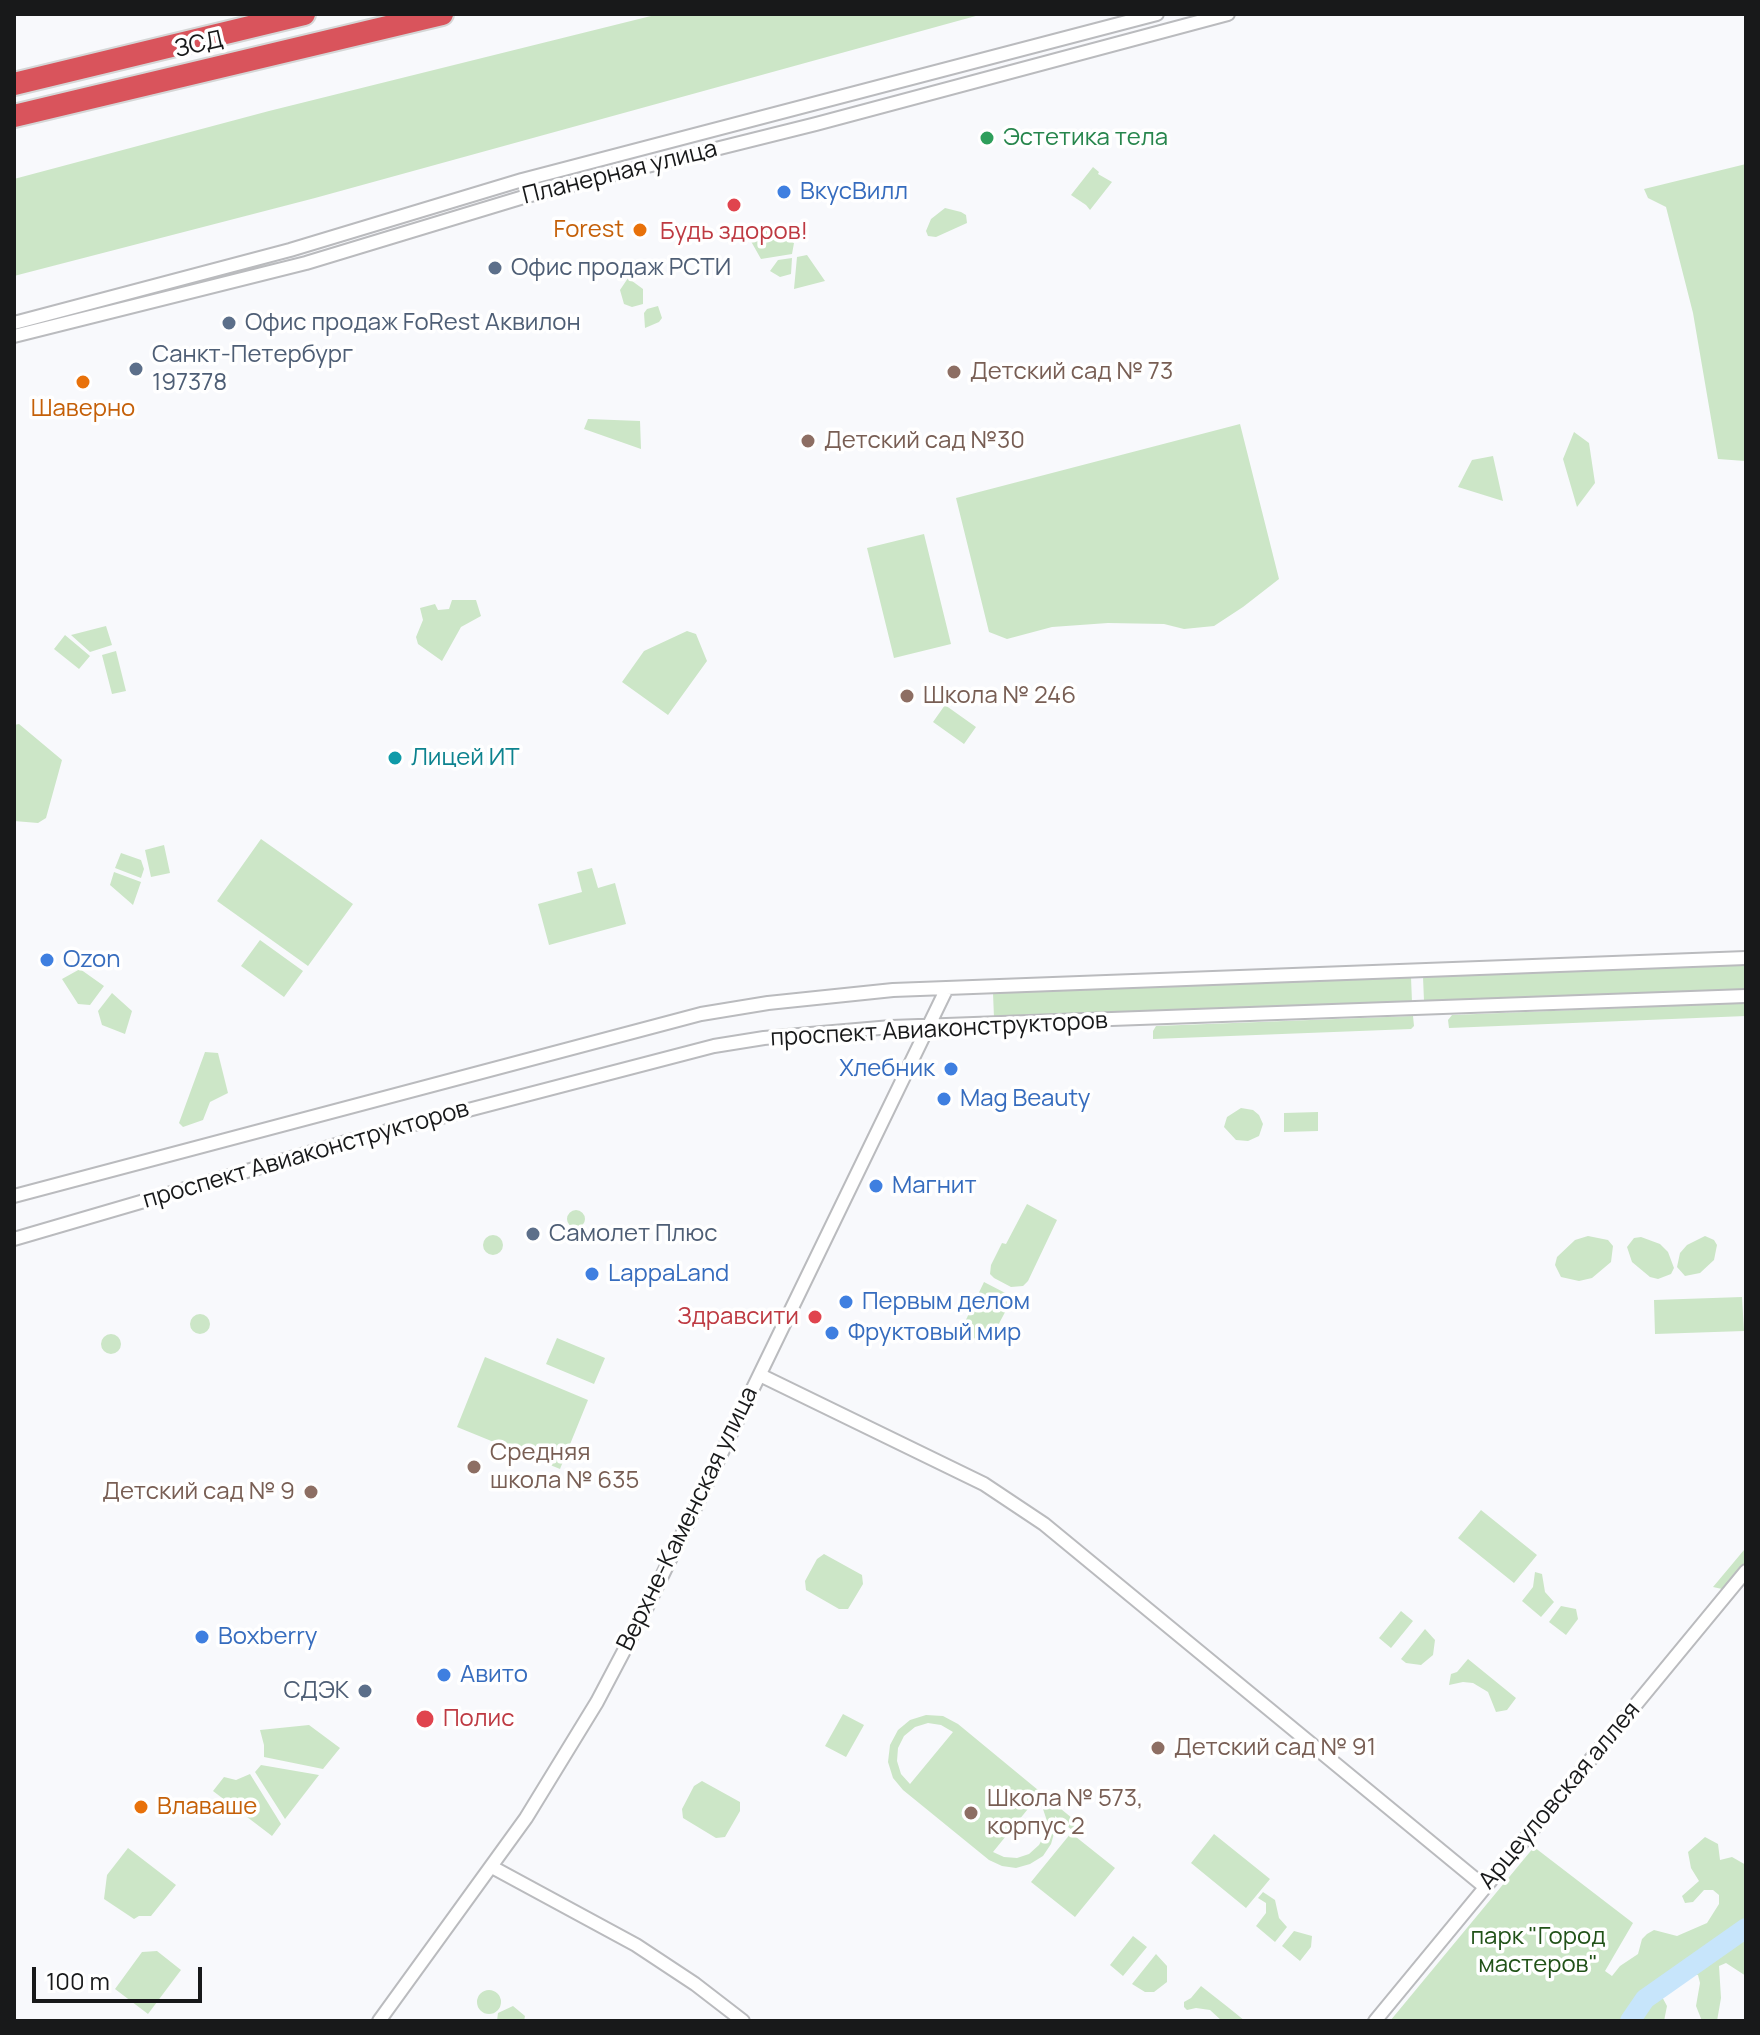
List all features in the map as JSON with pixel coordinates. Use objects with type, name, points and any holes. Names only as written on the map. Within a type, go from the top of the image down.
[{"type":"highway","name":"ЗСД","points":[[24,82],[304,14]]},
{"type":"highway","name":"ЗСД","points":[[14,116],[442,14]]},
{"type":"street","name":"Планерная улица","points":[[14,323],[290,250],[522,180],[1157,14]]},
{"type":"street","name":"Планерная улица","points":[[14,336],[300,265],[527,196],[816,124],[1228,14]]},
{"type":"street","name":"проспект Авиаконструкторов","points":[[14,1196],[701,1014],[821,997],[893,990],[1746,958]]},
{"type":"street","name":"Верхне-Каменская улица","points":[[379,2021],[492,1867],[597,1702],[646,1609],[947,988]]},
{"type":"street","name":"проспект Авиаконструкторов","points":[[14,1239],[353,1140],[714,1046],[872,1028],[1746,996]]},
{"type":"street","points":[[760,1375],[984,1484],[1044,1524],[1485,1887]]},
{"type":"street","name":"Арцеуловская аллея","points":[[1375,2021],[1746,1571]]},
{"type":"street","points":[[492,1867],[636,1945],[743,2021]]},
{"type":"green space","points":[[659,14],[983,14],[315,198],[14,276],[14,179],[269,111]]},
{"type":"green space","points":[[1746,164],[1745,461],[1718,459],[1693,313],[1666,207],[1648,198],[1644,189]]},
{"type":"green space","points":[[1093,167],[1112,182],[1090,210],[1071,195]]},
{"type":"green space","points":[[945,208],[966,215],[967,223],[936,237],[928,236],[926,231],[931,219]]},
{"type":"green space","points":[[771,229],[794,243],[792,254],[761,259],[748,236]]},
{"type":"green space","points":[[807,255],[825,281],[794,289],[797,257]]},
{"type":"green space","points":[[792,258],[791,274],[780,277],[770,271],[778,260]]},
{"type":"green space","points":[[628,278],[643,289],[643,304],[632,307],[624,304],[620,290]]},
{"type":"green space","points":[[658,306],[662,318],[645,328],[644,313]]},
{"type":"green space","points":[[588,419],[640,421],[641,449],[584,429]]},
{"type":"green space","points":[[1240,424],[1279,579],[1214,626],[1184,629],[1164,624],[1108,623],[1052,627],[1007,639],[989,632],[956,498]]},
{"type":"green space","points":[[1574,432],[1589,443],[1595,483],[1577,507],[1563,459]]},
{"type":"green space","points":[[1493,456],[1503,501],[1458,487],[1472,460]]},
{"type":"green space","points":[[924,534],[951,644],[894,658],[867,548]]},
{"type":"green space","points":[[452,600],[476,600],[481,616],[461,627],[442,661],[418,644],[416,637],[423,620],[420,608],[435,604],[438,610],[449,609]]},
{"type":"green space","points":[[106,626],[112,645],[90,652],[71,635]]},
{"type":"green space","points":[[687,631],[696,634],[707,661],[668,715],[622,682],[644,651]]},
{"type":"green space","points":[[65,635],[90,656],[79,669],[54,649]]},
{"type":"green space","points":[[116,651],[126,691],[112,694],[102,655]]},
{"type":"green space","points":[[945,705],[976,727],[964,744],[933,722]]},
{"type":"green space","points":[[19,724],[62,760],[46,818],[38,823],[14,821],[14,725]]},
{"type":"green space","points":[[261,839],[353,904],[308,966],[217,901]]},
{"type":"green space","points":[[164,845],[170,873],[151,877],[145,850]]},
{"type":"green space","points":[[121,853],[141,860],[144,869],[141,878],[115,868]]},
{"type":"green space","points":[[592,868],[598,888],[615,883],[626,924],[549,945],[538,904],[582,892],[577,872]]},
{"type":"green space","points":[[114,872],[141,882],[133,905],[110,885]]},
{"type":"green space","points":[[260,940],[303,971],[284,997],[241,966]]},
{"type":"green space","points":[[1746,965],[1746,989],[1424,1001],[1423,977]]},
{"type":"green space","points":[[80,969],[104,986],[90,1005],[78,1004],[62,979]]},
{"type":"green space","points":[[1411,977],[1412,1002],[994,1018],[993,993]]},
{"type":"green space","points":[[112,993],[132,1011],[125,1034],[102,1025],[98,1011]]},
{"type":"green space","points":[[1746,1003],[1746,1016],[1449,1028],[1448,1020],[1452,1015]]},
{"type":"green space","points":[[1413,1016],[1414,1026],[1411,1029],[1153,1039],[1156,1026]]},
{"type":"green space","points":[[205,1052],[218,1053],[228,1093],[210,1102],[203,1120],[183,1127],[179,1123]]},
{"type":"green space","points":[[1241,1108],[1253,1110],[1263,1124],[1259,1136],[1248,1141],[1236,1140],[1224,1127],[1227,1117]]},
{"type":"green space","points":[[1318,1112],[1318,1131],[1284,1132],[1284,1113]]},
{"type":"green space","points":[[1027,1204],[1057,1220],[1028,1281],[1023,1286],[1011,1287],[990,1274],[991,1265]]},
{"type":"green space","points":[[576,1210],[585,1219],[576,1228],[567,1219]]},
{"type":"green space","points":[[489,1235],[497,1235],[503,1245],[497,1255],[489,1255],[483,1249],[483,1241]]},
{"type":"green space","points":[[1588,1236],[1608,1240],[1613,1246],[1611,1262],[1592,1278],[1579,1281],[1561,1277],[1555,1265],[1557,1257],[1575,1240]]},
{"type":"green space","points":[[1705,1236],[1717,1245],[1714,1260],[1700,1273],[1685,1276],[1677,1267],[1680,1253],[1687,1245]]},
{"type":"green space","points":[[1641,1237],[1660,1244],[1668,1252],[1674,1268],[1671,1274],[1658,1279],[1650,1277],[1632,1262],[1627,1247],[1634,1238]]},
{"type":"green space","points":[[984,1282],[1013,1297],[993,1335],[981,1341],[969,1336],[963,1326]]},
{"type":"green space","points":[[1742,1297],[1744,1331],[1655,1334],[1654,1300]]},
{"type":"green space","points":[[196,1314],[204,1314],[210,1324],[204,1334],[196,1334],[190,1328],[190,1320]]},
{"type":"green space","points":[[107,1334],[115,1334],[121,1344],[115,1354],[107,1354],[101,1348],[101,1340]]},
{"type":"green space","points":[[557,1338],[605,1358],[594,1384],[546,1364]]},
{"type":"green space","points":[[485,1357],[588,1400],[560,1469],[457,1427]]},
{"type":"green space","points":[[1481,1510],[1537,1555],[1514,1583],[1458,1538]]},
{"type":"green space","points":[[1744,1550],[1745,1563],[1726,1586],[1722,1589],[1713,1587]]},
{"type":"green space","points":[[824,1554],[862,1575],[863,1584],[848,1609],[839,1609],[806,1590],[805,1581],[817,1559]]},
{"type":"green space","points":[[1535,1572],[1542,1574],[1545,1592],[1554,1602],[1541,1617],[1522,1601],[1533,1587]]},
{"type":"green space","points":[[1561,1606],[1576,1609],[1578,1619],[1566,1635],[1549,1622]]},
{"type":"green space","points":[[1401,1611],[1413,1621],[1391,1648],[1379,1638]]},
{"type":"green space","points":[[1425,1629],[1435,1640],[1433,1655],[1421,1665],[1406,1663],[1401,1659]]},
{"type":"green space","points":[[1468,1659],[1516,1698],[1507,1710],[1496,1712],[1488,1692],[1473,1683],[1449,1685],[1451,1674],[1457,1672]]},
{"type":"green space","points":[[843,1714],[864,1725],[846,1757],[825,1746]]},
{"type":"green space","points":[[926,1715],[943,1716],[958,1724],[1078,1823],[1072,1830],[1055,1816],[1051,1844],[1043,1856],[1030,1864],[1016,1868],[989,1860],[903,1790],[893,1778],[888,1762],[890,1745],[898,1730],[910,1720]],"holes":[[[928,1723],[941,1725],[953,1732],[910,1784],[901,1774],[897,1761],[898,1748],[904,1736],[915,1727]],[[1036,1799],[1047,1821],[1039,1845],[1029,1854],[1017,1858],[993,1852]]]},
{"type":"green space","points":[[309,1725],[340,1748],[323,1769],[264,1757],[260,1730]]},
{"type":"green space","points":[[261,1765],[319,1775],[285,1819],[255,1772]]},
{"type":"green space","points":[[250,1774],[281,1824],[272,1836],[213,1791],[224,1777],[236,1780]]},
{"type":"green space","points":[[702,1781],[740,1802],[740,1811],[725,1837],[716,1838],[683,1818],[682,1809],[694,1786]]},
{"type":"green space","points":[[1071,1833],[1115,1868],[1075,1917],[1031,1882]]},
{"type":"green space","points":[[1214,1834],[1270,1879],[1246,1908],[1191,1863]]},
{"type":"green space","name":"парк \"Город мастеров\"","points":[[1705,1837],[1718,1844],[1720,1860],[1732,1857],[1746,1865],[1746,1976],[1726,1963],[1719,1966],[1721,1998],[1717,2021],[1702,2021],[1696,2006],[1700,1983],[1698,1975],[1683,1974],[1675,1987],[1660,1993],[1667,2006],[1664,2021],[1390,2021],[1534,1847],[1633,1923],[1605,1971],[1612,1976],[1620,1966],[1638,1954],[1642,1939],[1654,1930],[1677,1936],[1707,1923],[1719,1904],[1719,1895],[1713,1890],[1704,1890],[1693,1902],[1685,1903],[1682,1896],[1699,1881],[1691,1868],[1688,1852]]},
{"type":"green space","points":[[128,1848],[176,1885],[151,1916],[134,1919],[104,1899],[107,1875]]},
{"type":"green space","points":[[1263,1892],[1275,1900],[1279,1918],[1287,1927],[1275,1942],[1256,1926],[1266,1913],[1266,1903],[1258,1898]]},
{"type":"green space","points":[[1294,1931],[1312,1936],[1311,1947],[1300,1961],[1282,1946]]},
{"type":"green space","points":[[1133,1936],[1147,1947],[1123,1976],[1110,1965]]},
{"type":"green space","points":[[157,1951],[181,1970],[148,2014],[115,1989],[142,1952]]},
{"type":"green space","points":[[1156,1954],[1167,1966],[1167,1982],[1154,1992],[1145,1992],[1132,1984]]},
{"type":"green space","points":[[1201,1986],[1245,2021],[1222,2021],[1210,2010],[1187,2010],[1184,2002]]},
{"type":"green space","points":[[489,1990],[497,1994],[501,2002],[497,2010],[489,2014],[481,2010],[477,2002],[481,1994]]},
{"type":"green space","points":[[513,2006],[525,2016],[524,2021],[497,2021],[498,2013]]},
{"type":"waterway","points":[[1630,2021],[1645,1999],[1746,1928]]},
{"type":"place","name":"Эстетика тела","points":[[987,138]]},
{"type":"place","name":"ВкусВилл","points":[[784,192]]},
{"type":"place","name":"Будь здоров!","points":[[734,205]]},
{"type":"place","name":"Forest","points":[[640,230]]},
{"type":"place","name":"Офис продаж РСТИ","points":[[495,268]]},
{"type":"place","name":"Офис продаж FoRest Аквилон","points":[[229,323]]},
{"type":"place","name":"Санкт-Петербург 197378","points":[[136,369]]},
{"type":"place","name":"Детский сад № 73","points":[[954,372]]},
{"type":"place","name":"Шаверно","points":[[83,382]]},
{"type":"place","name":"Детский сад №30","points":[[808,441]]},
{"type":"place","name":"Школа № 246","points":[[907,696]]},
{"type":"place","name":"Лицей ИТ","points":[[395,758]]},
{"type":"place","name":"Ozon","points":[[47,960]]},
{"type":"place","name":"Хлебник","points":[[951,1069]]},
{"type":"place","name":"Mag Beauty","points":[[944,1099]]},
{"type":"place","name":"Магнит","points":[[876,1186]]},
{"type":"place","name":"Самолет Плюс","points":[[533,1234]]},
{"type":"place","name":"LappaLand","points":[[592,1274]]},
{"type":"place","name":"Первым делом","points":[[846,1302]]},
{"type":"place","name":"Здравсити","points":[[815,1317]]},
{"type":"place","name":"Фруктовый мир","points":[[832,1333]]},
{"type":"place","name":"Средняя школа № 635","points":[[474,1467]]},
{"type":"place","name":"Детский сад № 9","points":[[311,1492]]},
{"type":"place","name":"Boxberry","points":[[202,1637]]},
{"type":"place","name":"Авито","points":[[444,1675]]},
{"type":"place","name":"СДЭК","points":[[365,1691]]},
{"type":"place","name":"Полис","points":[[425,1719]]},
{"type":"place","name":"Детский сад № 91","points":[[1158,1748]]},
{"type":"place","name":"Влаваше","points":[[141,1807]]},
{"type":"place","name":"Школа № 573, корпус 2","points":[[971,1813]]}]
